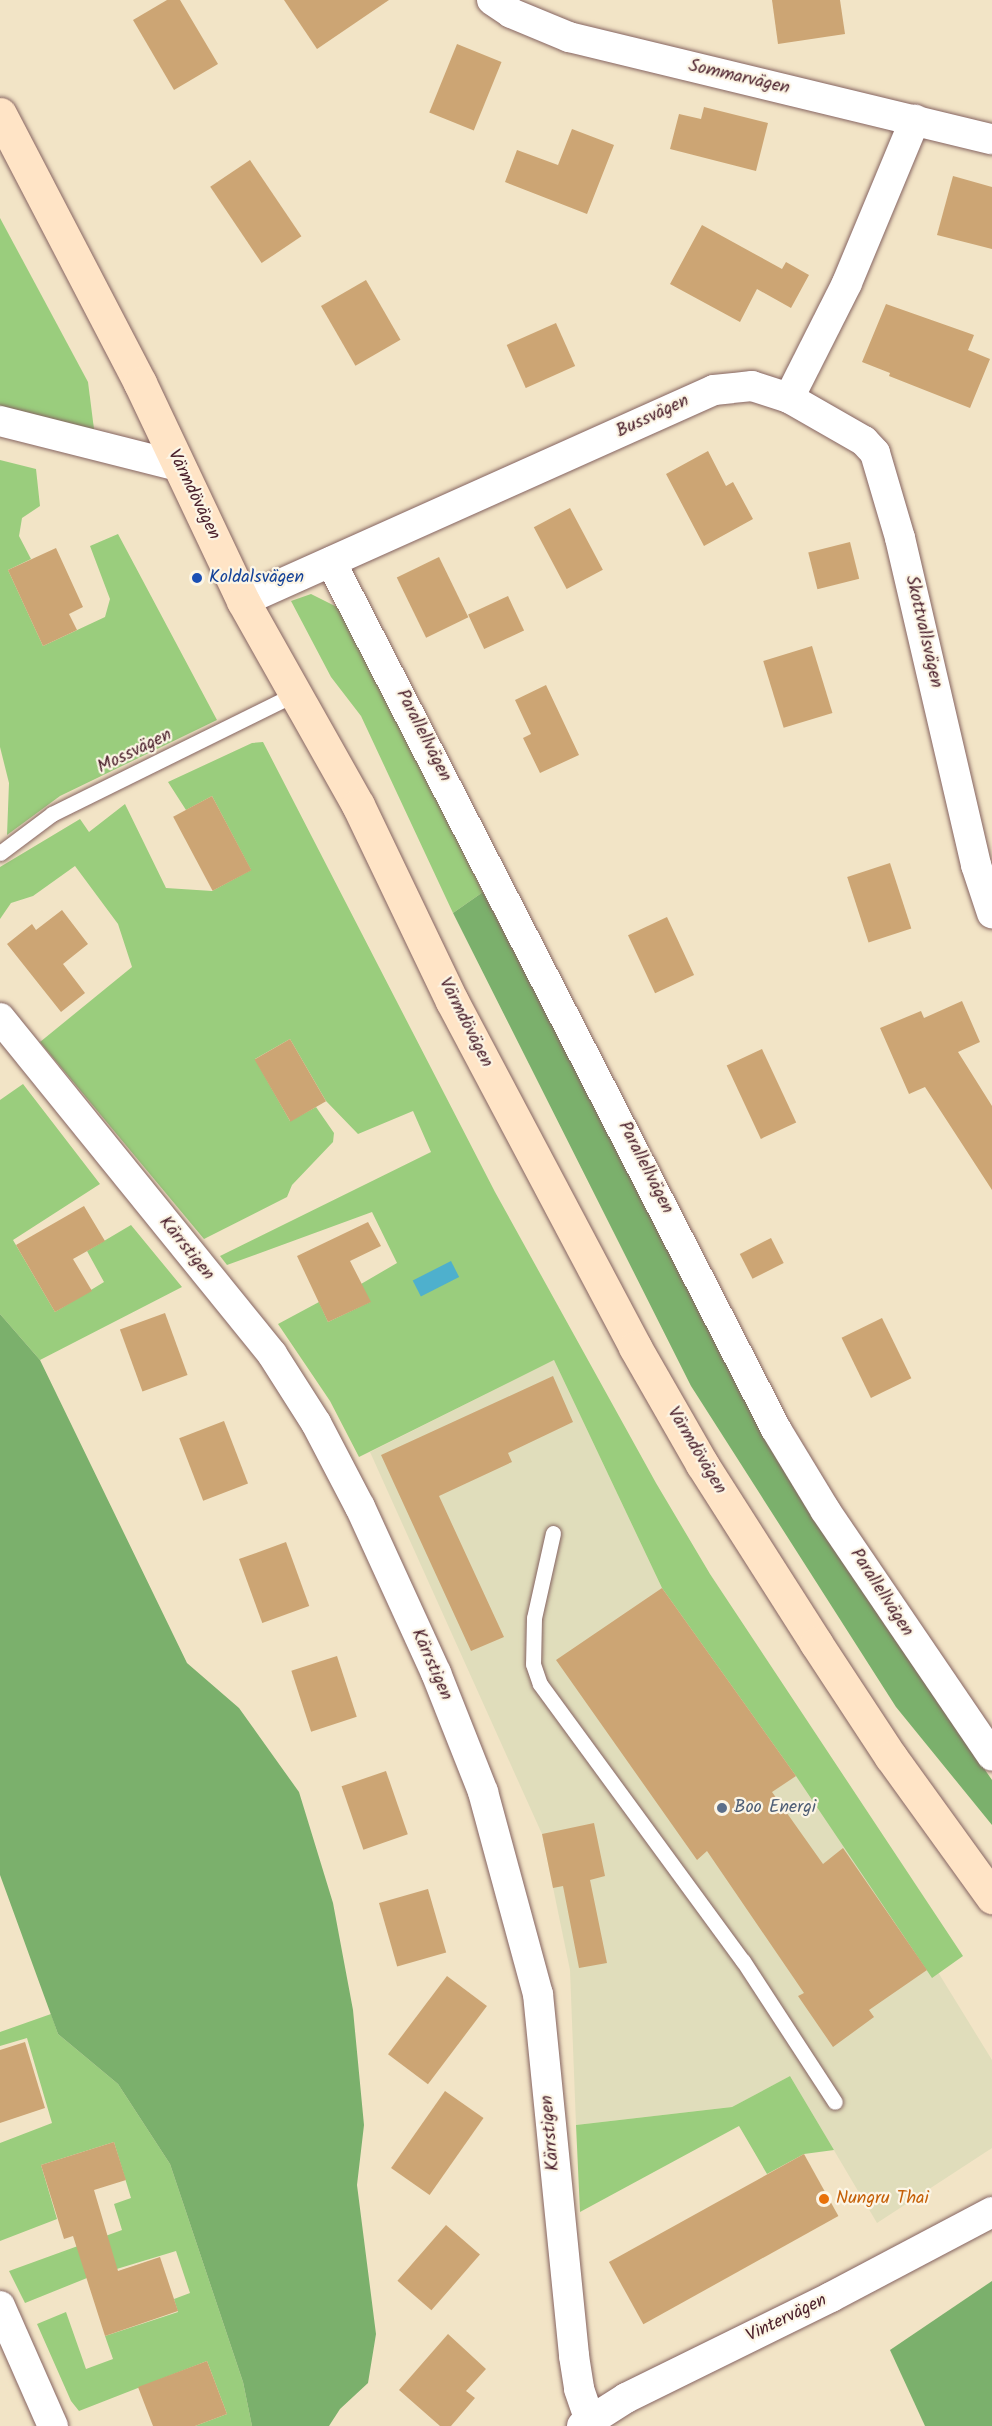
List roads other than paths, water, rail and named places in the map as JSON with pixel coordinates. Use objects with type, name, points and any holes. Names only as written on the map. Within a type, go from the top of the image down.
[{"type":"main road","name":"Värmdövägen","points":[[0,114],[140,383],[243,600],[293,695],[358,805],[452,1001],[581,1250],[702,1464],[891,1757],[992,1897]]},
{"type":"street","name":"Sommarvägen","points":[[492,0],[511,12],[569,37],[992,139]]},
{"type":"street","points":[[789,398],[847,283],[915,120]]},
{"type":"street","name":"Bussvägen","points":[[243,600],[714,390],[752,386],[789,398]]},
{"type":"street","name":"Skottvallsvägen","points":[[789,398],[864,441],[875,453],[900,538],[976,865],[992,912]]},
{"type":"street","points":[[0,421],[178,465]]},
{"type":"street","name":"Parallellvägen","points":[[331,562],[777,1429],[890,1608],[992,1756]]},
{"type":"street","name":"Kärrstigen","points":[[0,1018],[272,1354],[316,1422],[360,1507],[436,1673],[483,1792],[538,1994],[567,2300],[579,2389],[588,2424]]},
{"type":"street","name":"Vintervägen","points":[[588,2424],[626,2398],[852,2287],[992,2212]]},
{"type":"street","points":[[0,2306],[53,2426]]},
{"type":"lane","name":"Mossvägen","points":[[0,853],[52,814],[293,695]]},
{"type":"lane","points":[[553,1533],[534,1618],[533,1664],[540,1684],[744,1961],[835,2102]]},
{"type":"water","points":[[451,1261],[459,1277],[421,1297],[413,1281]]},
{"type":"place","name":"Koldalsvägen","points":[[197,578]]},
{"type":"place","name":"Boo Energi","points":[[722,1808]]},
{"type":"place","name":"Nungru Thai","points":[[824,2199]]}]
